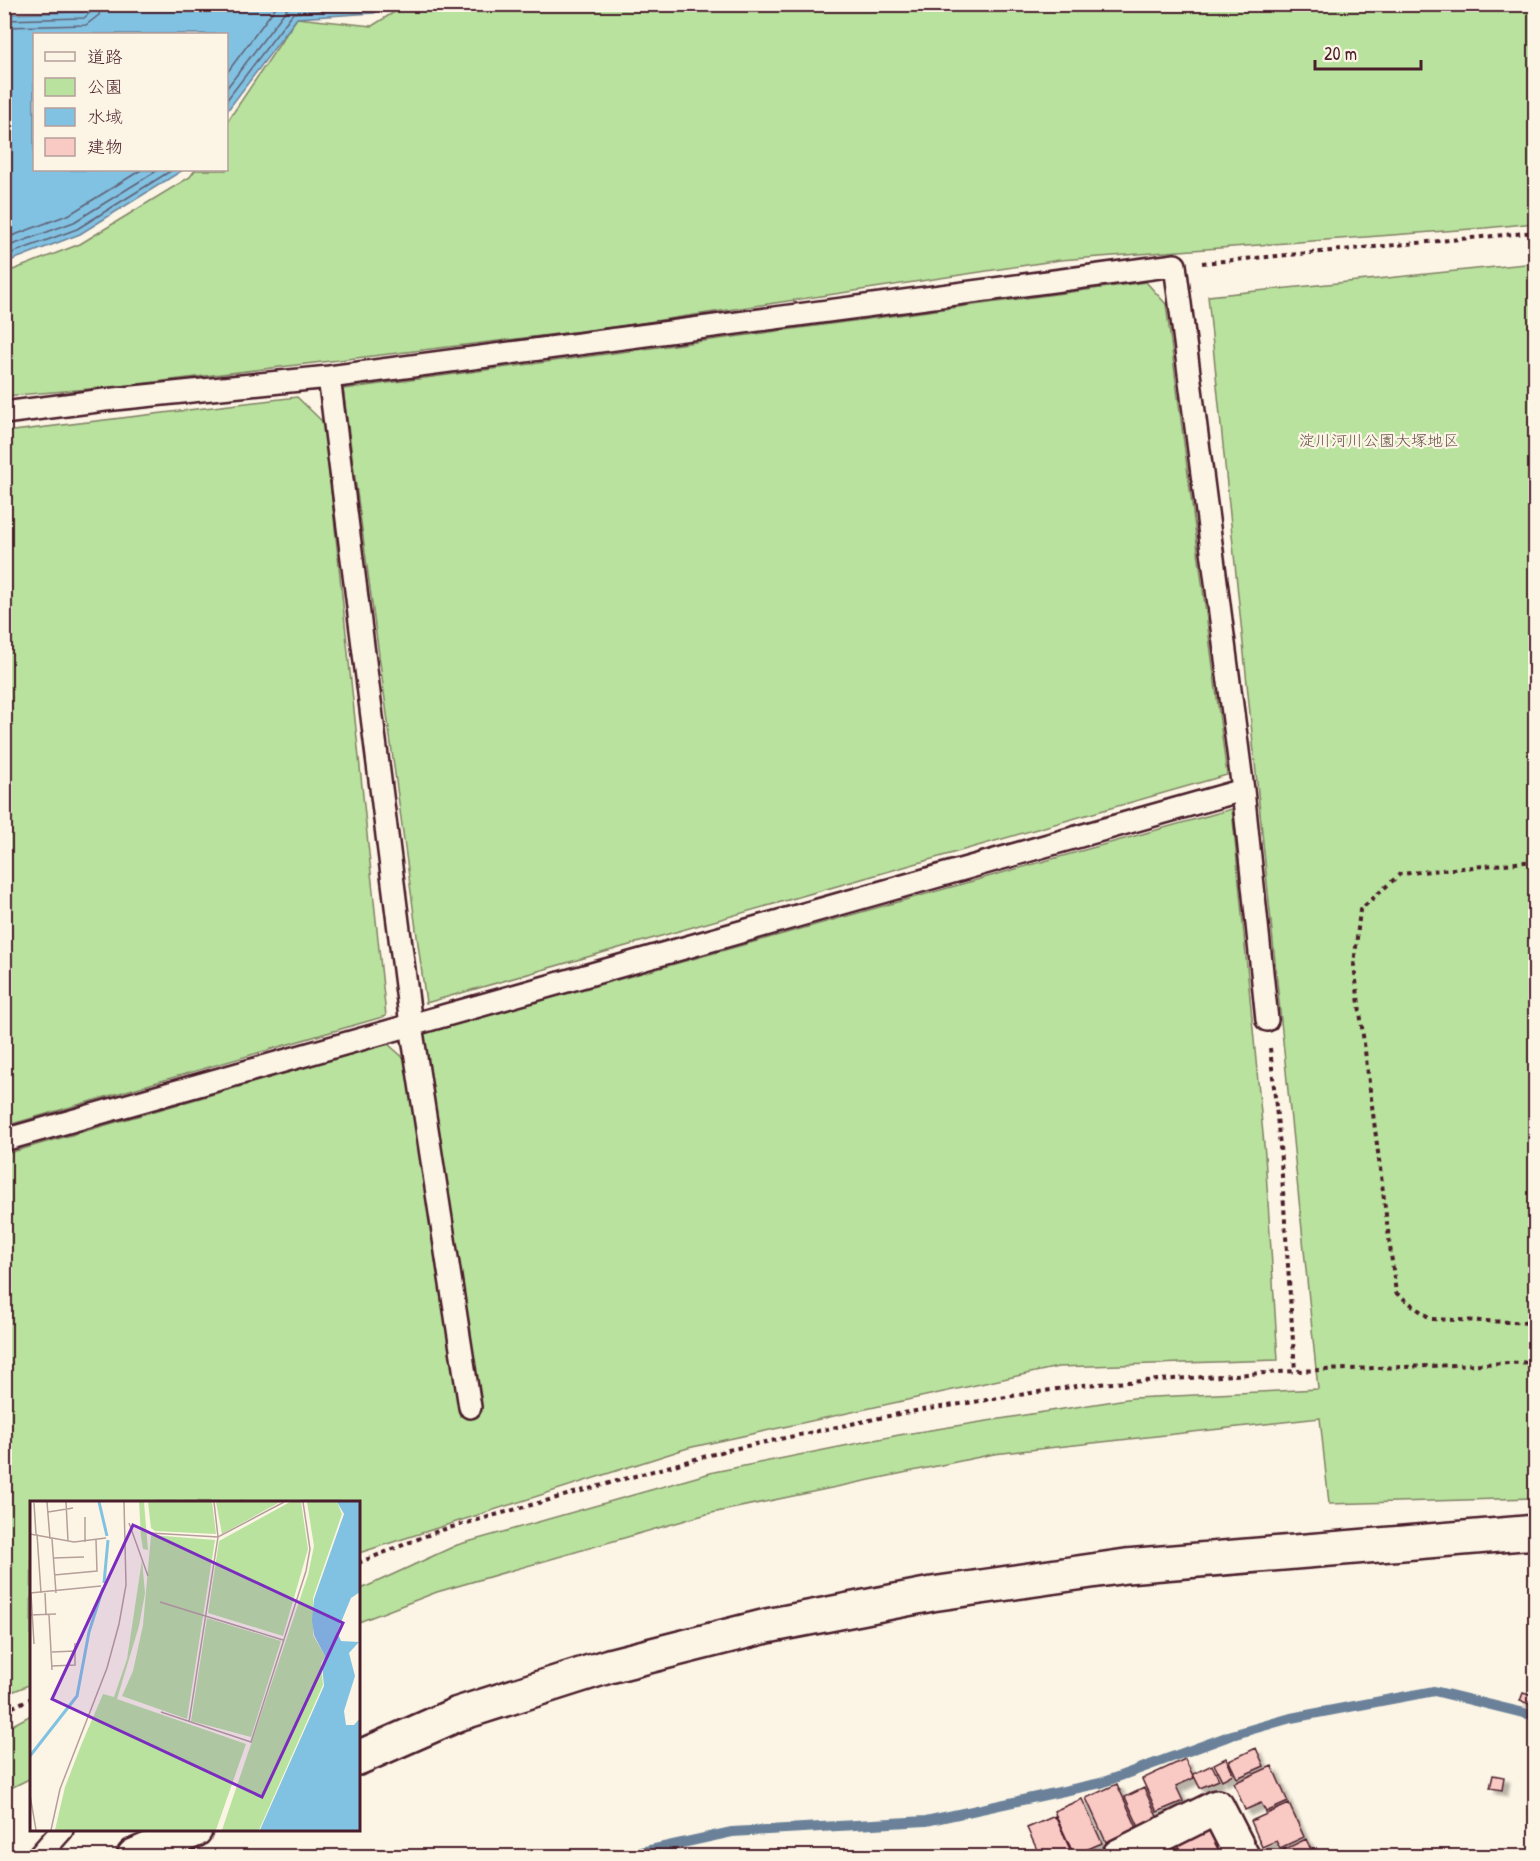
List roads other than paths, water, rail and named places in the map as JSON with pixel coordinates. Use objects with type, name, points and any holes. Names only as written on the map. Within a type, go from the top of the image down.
[{"type":"street","points":[[360,1757],[458,1714],[609,1666],[768,1626],[920,1596],[1126,1566],[1536,1532]]},
{"type":"street","points":[[1119,1857],[1217,1807],[1242,1857]]},
{"type":"street","points":[[134,1857],[193,1831]]},
{"type":"lane","points":[[4,413],[105,400],[329,377],[1175,265],[1244,790],[1267,1020]]},
{"type":"lane","points":[[329,377],[411,1025],[470,1407]]},
{"type":"lane","points":[[4,1140],[1244,790]]},
{"type":"lane","points":[[39,1857],[61,1831]]},
{"type":"water","points":[[90,4],[387,4],[374,13],[297,18],[228,110],[228,33],[33,33],[33,171],[181,171],[80,234],[5,263],[5,14],[83,12]]},
{"type":"waterway","points":[[623,1856],[732,1832],[926,1821],[1101,1783],[1232,1735],[1291,1718],[1434,1691],[1536,1716]]},
{"type":"park label","name":"淀川河川公園大塚地区","points":[[1379,440]]}]
